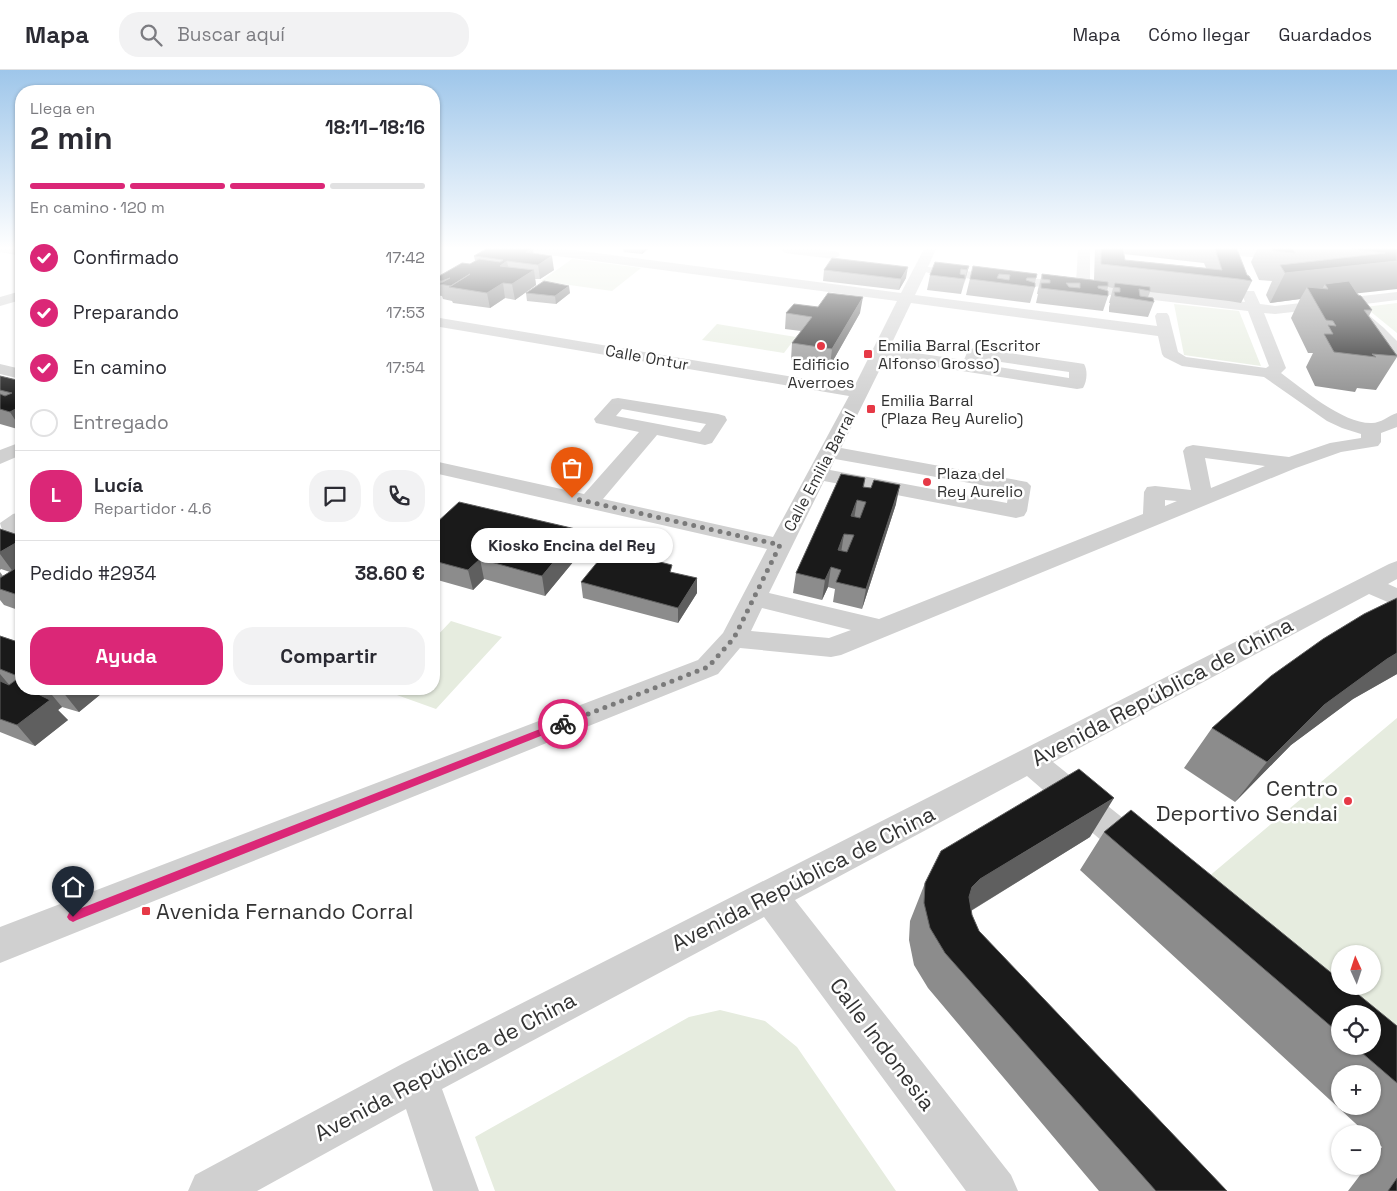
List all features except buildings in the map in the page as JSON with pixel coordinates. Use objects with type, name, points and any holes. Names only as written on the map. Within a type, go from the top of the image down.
[{"type":"street","name":"Calle Emilia Barral","points":[[0,946],[708,667],[734,638],[906,301]]},
{"type":"street","points":[[943,301],[1165,329]]},
{"type":"street","points":[[1159,301],[1170,354],[1182,361],[1269,373],[1332,417],[1350,426],[1371,430],[1386,426],[1397,419]]},
{"type":"street","points":[[1201,301],[1275,310],[1350,301]]},
{"type":"street","points":[[1252,301],[1278,368],[1269,373]]},
{"type":"street","points":[[1344,302],[1379,331],[1397,351]]},
{"type":"street","name":"Calle Ontur","points":[[440,322],[860,393]]},
{"type":"street","points":[[880,352],[1077,384],[1078,368],[974,353],[970,366]]},
{"type":"street","points":[[0,369],[15,373]]},
{"type":"street","points":[[618,403],[718,420],[705,439],[652,429],[604,419],[618,403]]},
{"type":"street","points":[[589,502],[652,429]]},
{"type":"street","points":[[734,638],[831,648],[1045,562],[1048,543],[1078,548],[1289,464],[1337,447],[1371,442],[1371,430]]},
{"type":"street","points":[[0,441],[15,445]]},
{"type":"street","points":[[0,458],[15,450]]},
{"type":"street","points":[[1203,498],[1194,451],[1289,464]]},
{"type":"street","points":[[819,474],[1016,511],[1020,486],[830,452]]},
{"type":"street","points":[[866,483],[876,460]]},
{"type":"street","points":[[440,468],[780,545]]},
{"type":"street","name":"Avenida República de China","points":[[212,1191],[417,1079],[1397,569]]},
{"type":"street","points":[[1369,584],[1397,598]]},
{"type":"street","points":[[754,598],[881,628]]},
{"type":"street","points":[[1030,760],[1159,869]]},
{"type":"street","name":"Calle Indonesia","points":[[770,896],[996,1191]]},
{"type":"street","points":[[417,1079],[456,1191]]},
{"type":"shaded area","points":[[1397,303],[1397,333],[1365,307]]},
{"type":"shaded area","points":[[1174,304],[1239,311],[1261,366],[1184,355]]},
{"type":"shaded area","points":[[717,324],[796,337],[784,353],[702,340]]},
{"type":"shaded area","points":[[451,621],[502,637],[436,709],[397,695],[440,695],[440,633]]},
{"type":"shaded area","name":"Centro Deportivo Sendai","points":[[1397,718],[1397,1042],[1381,1024],[1381,1005],[1360,1005],[1347,995],[1381,995],[1381,945],[1331,945],[1331,983],[1201,883]]},
{"type":"shaded area","points":[[720,1010],[765,1021],[797,1047],[896,1191],[495,1191],[475,1137],[689,1017]]},
{"type":"way so far","points":[[563,724],[708,667],[734,638],[780,545],[572,498]]},
{"type":"place","name":"Edificio Averroes","points":[[821,346]]},
{"type":"place","name":"Emilia Barral (Escritor Alfonso Grosso)","points":[[868,354]]},
{"type":"place","name":"Emilia Barral (Plaza Rey Aurelio)","points":[[871,409]]},
{"type":"place","name":"Plaza del Rey Aurelio","points":[[927,482]]},
{"type":"place","name":"Kiosko Encina del Rey","points":[[572,498]]},
{"type":"place","name":"Centro Deportivo Sendai","points":[[1348,801]]},
{"type":"place","name":"Avenida Fernando Corral","points":[[146,911]]},
{"type":"route","points":[[73,917],[563,724]]}]
